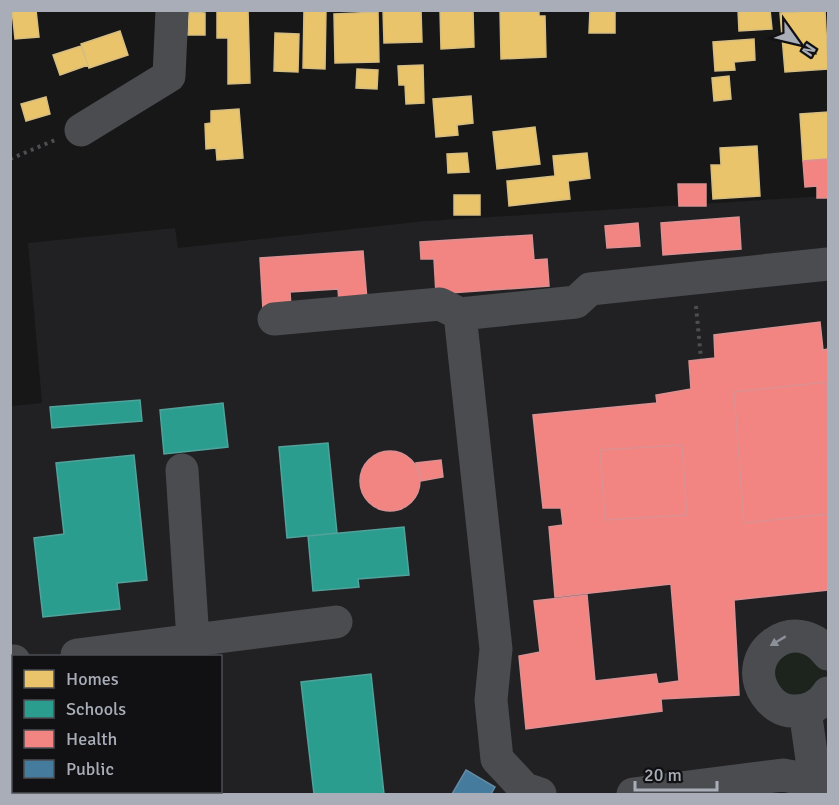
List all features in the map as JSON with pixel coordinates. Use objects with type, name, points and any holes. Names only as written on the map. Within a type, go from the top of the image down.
[{"type":"street","points":[[81,130],[168,76],[172,10]]},
{"type":"street","points":[[274,319],[440,304],[460,314],[576,302],[590,289],[828,264]]},
{"type":"street","points":[[460,314],[496,648],[491,700],[497,759],[525,789],[540,795]]},
{"type":"street","points":[[182,470],[193,640]]},
{"type":"street","points":[[79,655],[336,622]]},
{"type":"street","points":[[633,795],[783,775],[820,785],[817,702],[792,711],[779,708],[761,689],[758,676],[765,651],[775,642],[787,636],[798,635],[811,638],[822,645],[828,654]]},
{"type":"path","points":[[10,159],[81,130]]},
{"type":"path","points":[[693,278],[701,359]]},
{"type":"shaded area","points":[[828,196],[828,794],[11,794],[11,406],[42,403],[28,243],[175,228],[178,248],[426,221]]},
{"type":"shaded area","points":[[792,648],[820,663],[822,671],[816,693],[781,697],[772,663]]},
{"type":"building: Homes","points":[[12,10],[36,10],[39,37],[15,39]]},
{"type":"building: Homes","points":[[217,10],[248,10],[250,83],[228,84],[228,38],[217,38]]},
{"type":"building: Homes","points":[[304,10],[326,10],[325,69],[303,68]]},
{"type":"building: Homes","points":[[383,10],[421,10],[422,42],[384,43]]},
{"type":"building: Homes","points":[[440,10],[473,10],[474,47],[441,49]]},
{"type":"building: Homes","points":[[500,10],[539,10],[539,16],[545,16],[546,57],[501,59]]},
{"type":"building: Homes","points":[[590,10],[615,10],[615,33],[589,33]]},
{"type":"building: Homes","points":[[738,10],[770,10],[772,29],[739,31]]},
{"type":"building: Homes","points":[[825,10],[828,69],[785,72],[780,13]]},
{"type":"building: Homes","points":[[189,12],[205,13],[205,35],[188,35]]},
{"type":"building: Homes","points":[[378,12],[379,62],[335,63],[334,14]]},
{"type":"building: Homes","points":[[120,31],[128,55],[89,68],[81,44]]},
{"type":"building: Homes","points":[[275,33],[299,34],[298,72],[274,71]]},
{"type":"building: Homes","points":[[754,39],[755,60],[734,62],[735,70],[715,71],[713,42]]},
{"type":"building: Homes","points":[[81,46],[88,65],[60,75],[53,55]]},
{"type":"building: Homes","points":[[423,65],[424,103],[406,104],[405,85],[399,85],[398,66]]},
{"type":"building: Homes","points":[[357,69],[378,70],[377,89],[356,88]]},
{"type":"building: Homes","points":[[729,76],[731,99],[714,101],[712,78]]},
{"type":"building: Homes","points":[[471,96],[473,123],[457,125],[458,135],[436,137],[433,99]]},
{"type":"building: Homes","points":[[46,97],[50,114],[26,121],[21,104]]},
{"type":"building: Homes","points":[[239,109],[243,158],[217,160],[216,148],[206,149],[205,124],[211,123],[211,111]]},
{"type":"building: Homes","points":[[828,112],[828,159],[803,161],[800,114]]},
{"type":"building: Homes","points":[[535,127],[540,164],[497,169],[493,132]]},
{"type":"building: Homes","points":[[757,146],[760,196],[713,199],[711,165],[721,165],[720,148]]},
{"type":"building: Homes","points":[[467,153],[469,172],[448,173],[447,154]]},
{"type":"building: Homes","points":[[587,153],[590,178],[568,181],[570,199],[509,206],[507,181],[555,176],[553,156]]},
{"type":"building: Homes","points":[[454,195],[480,195],[480,215],[454,215]]},
{"type":"building: Schools","points":[[140,400],[142,421],[52,428],[50,407]]},
{"type":"building: Schools","points":[[223,403],[228,447],[164,454],[160,410]]},
{"type":"building: Schools","points":[[328,443],[337,533],[287,538],[279,447]]},
{"type":"building: Schools","points":[[134,455],[147,580],[117,583],[120,609],[43,617],[34,538],[64,534],[56,463]]},
{"type":"building: Schools","points":[[404,527],[409,575],[358,579],[359,587],[313,591],[308,536]]},
{"type":"building: Schools","points":[[371,674],[384,794],[314,794],[301,682]]},
{"type":"building: Schools","points":[[133,793],[207,793],[207,794]]},
{"type":"building: Health","points":[[828,159],[828,198],[817,198],[817,186],[805,187],[803,161]]},
{"type":"building: Health","points":[[678,184],[706,184],[706,206],[679,206]]},
{"type":"building: Health","points":[[739,217],[741,249],[663,255],[661,223]]},
{"type":"building: Health","points":[[638,223],[640,246],[607,248],[605,226]]},
{"type":"building: Health","points":[[532,235],[534,260],[547,259],[549,286],[436,294],[434,259],[421,259],[420,242]]},
{"type":"building: Health","points":[[363,251],[367,300],[339,302],[338,289],[290,292],[291,307],[263,309],[260,258]]},
{"type":"building: Health","points":[[820,322],[823,350],[828,349],[828,399],[827,382],[734,392],[744,523],[828,514],[828,590],[734,600],[739,695],[661,699],[662,711],[526,729],[519,656],[540,652],[534,601],[587,595],[595,681],[656,674],[658,684],[679,681],[671,584],[555,597],[549,527],[563,525],[561,508],[543,508],[533,415],[657,403],[656,395],[691,389],[689,361],[715,358],[714,335]],"holes":[[[682,445],[687,515],[605,520],[600,450]]]},
{"type":"building: Health","points":[[827,382],[828,514],[744,523],[734,392]]},
{"type":"building: Health","points":[[682,445],[687,515],[605,520],[600,450]]},
{"type":"building: Health","points":[[384,451],[396,451],[407,456],[415,464],[420,481],[418,493],[407,506],[396,511],[384,511],[373,506],[365,498],[360,487],[360,475],[365,464],[373,456]]},
{"type":"building: Health","points":[[441,460],[443,477],[420,481],[416,463]]},
{"type":"building: Public","points":[[466,770],[495,787],[491,794],[452,794]]}]
